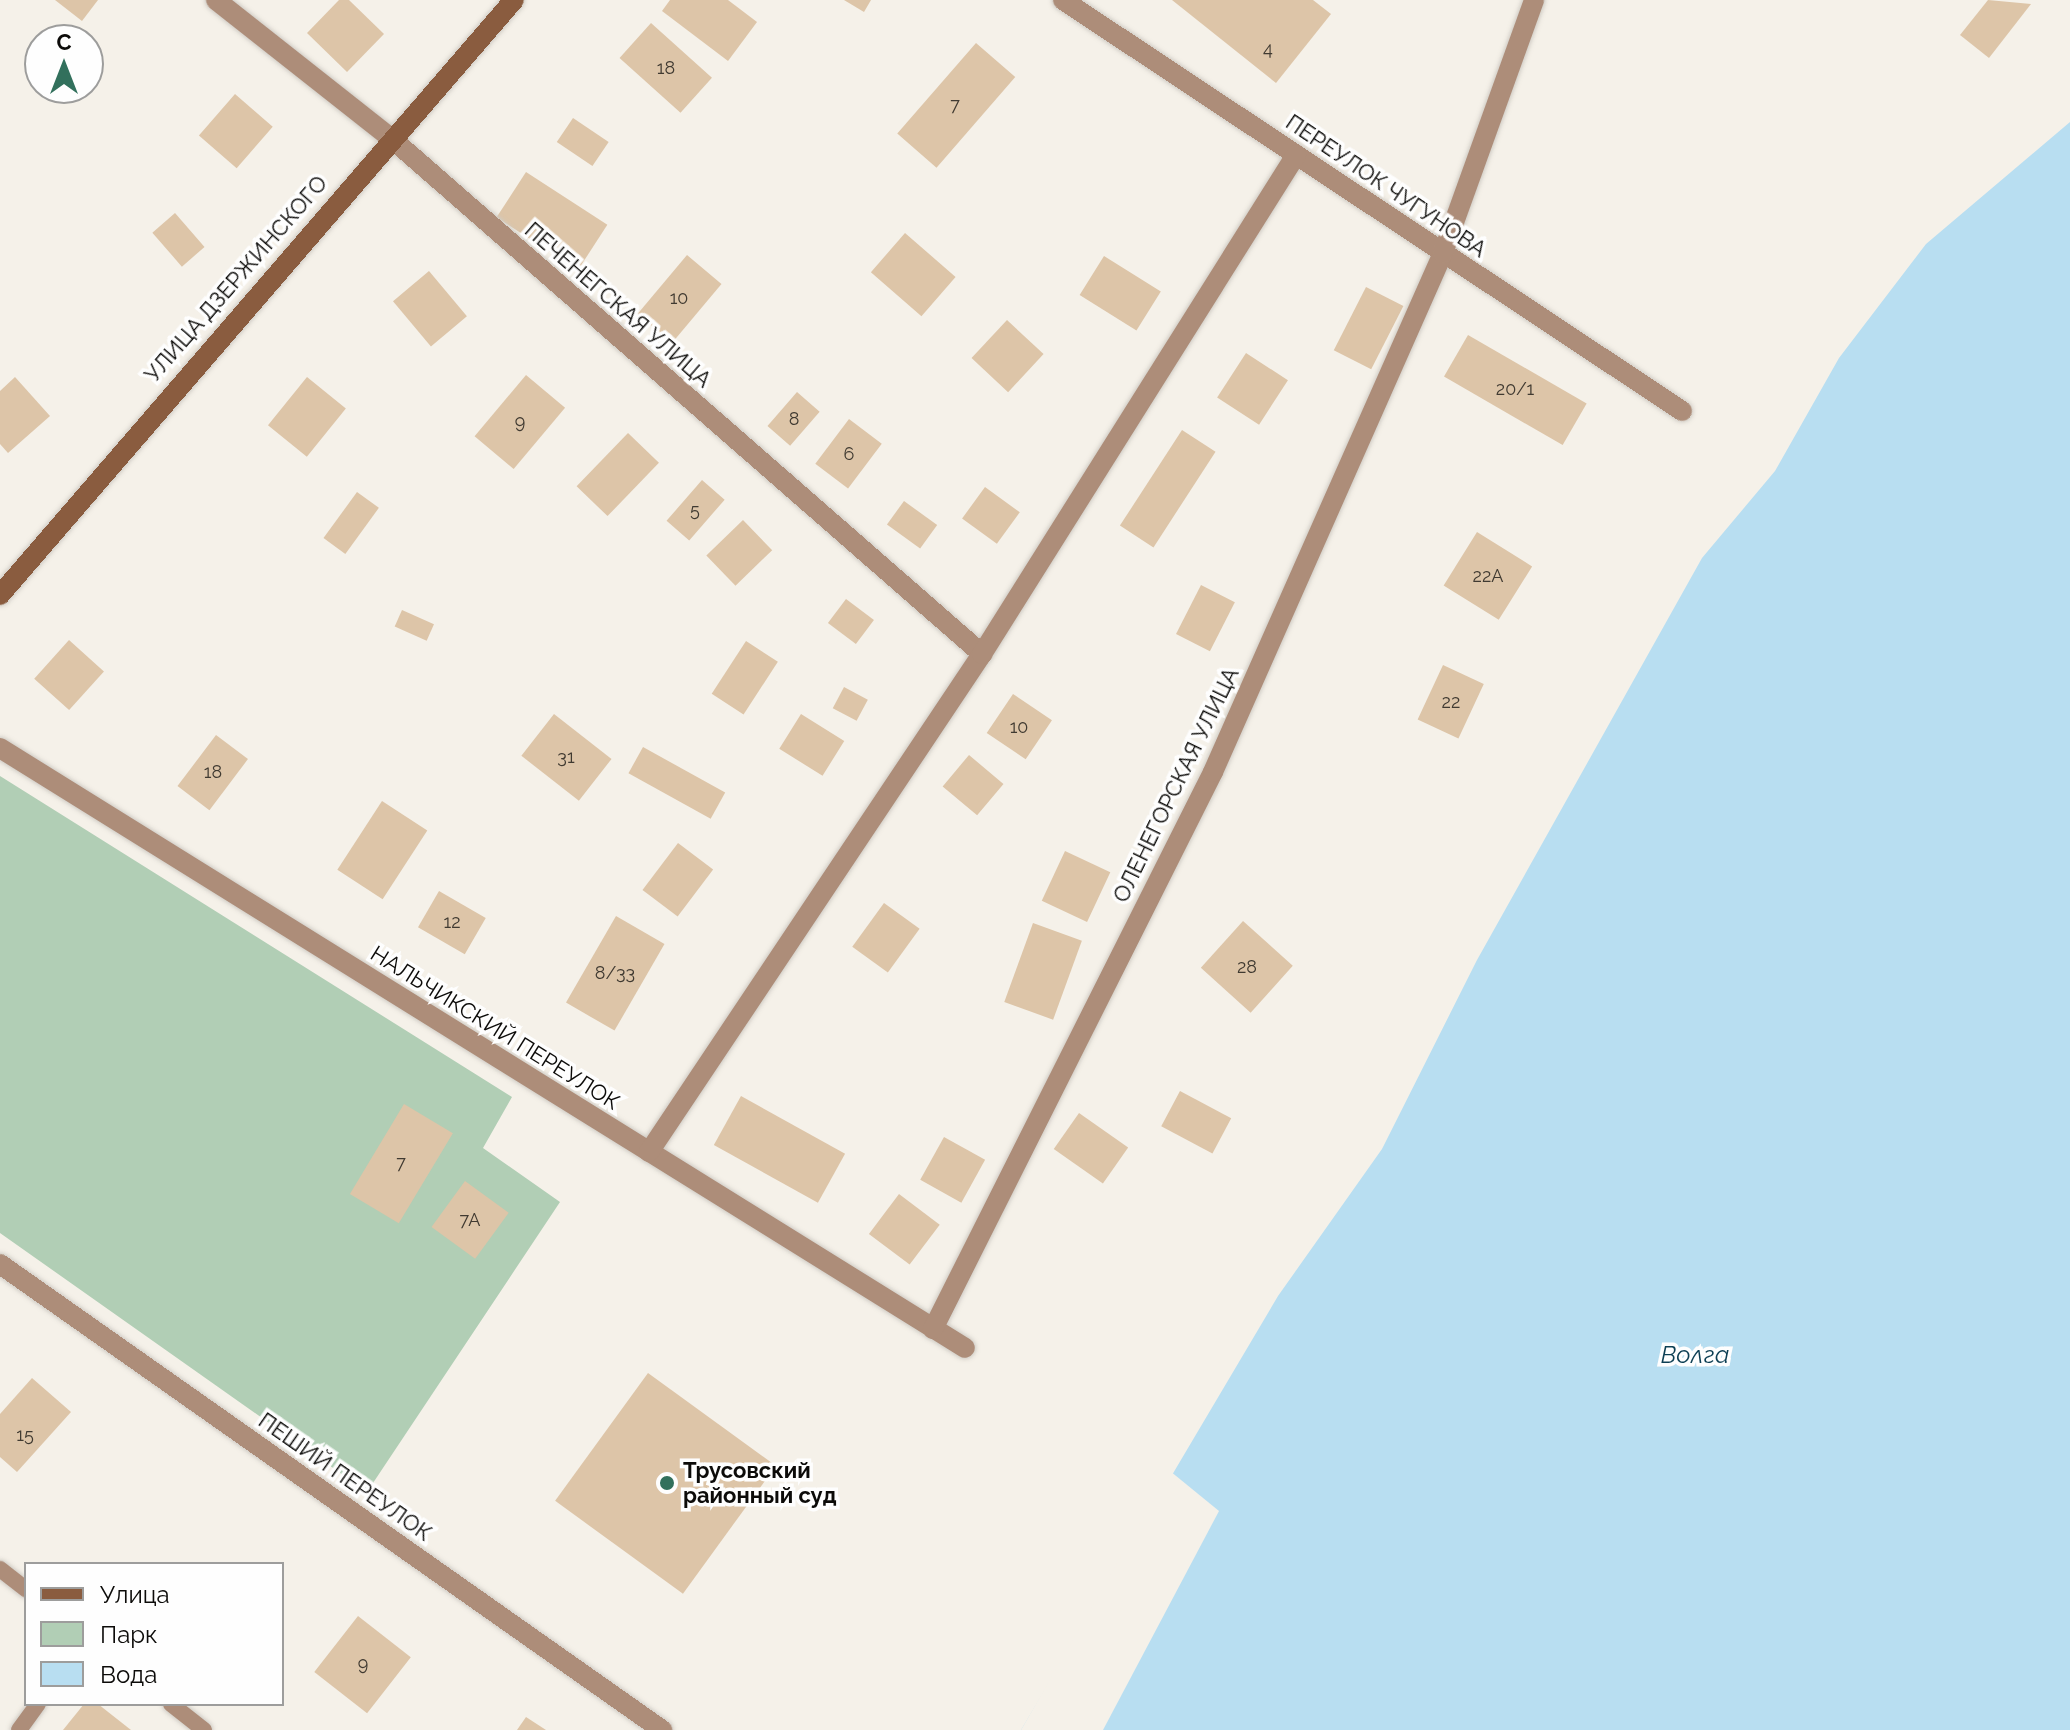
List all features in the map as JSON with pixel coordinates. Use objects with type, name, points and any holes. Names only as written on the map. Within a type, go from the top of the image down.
[{"type":"main road","name":"УЛИЦА ДЗЕРЖИНСКОГО","points":[[0,595],[391,138],[514,0]]},
{"type":"street","name":"ПЕЧЕНЕГСКАЯ УЛИЦА","points":[[216,0],[391,138],[982,654]]},
{"type":"street","name":"ПЕРЕУЛОК ЧУГУНОВА","points":[[1063,0],[1682,411]]},
{"type":"street","name":"ОЛЕНЕГОРСКАЯ УЛИЦА","points":[[933,1329],[1213,772],[1443,253],[1534,0]]},
{"type":"street","points":[[649,1152],[982,654],[1296,155]]},
{"type":"street","name":"НАЛЬЧИКСКИЙ ПЕРЕУЛОК","points":[[0,748],[965,1348]]},
{"type":"street","name":"ПЕШИЙ ПЕРЕУЛОК","points":[[0,1264],[662,1730]]},
{"type":"lane","points":[[0,1569],[24,1587]]},
{"type":"lane","points":[[19,1730],[37,1706]]},
{"type":"lane","points":[[174,1706],[204,1730]]},
{"type":"green space","points":[[0,776],[512,1097],[483,1148],[560,1202],[367,1492],[0,1233]]},
{"type":"water","name":"Волга","points":[[2070,122],[2070,1730],[1021,1730],[1278,1296],[1382,1149],[1477,960],[1702,558],[1775,471],[1839,358],[1926,244]]},
{"type":"pier","points":[[1170,1471],[1219,1511],[1103,1730],[1021,1730]]},
{"type":"building","points":[[55,0],[98,0],[82,21]]},
{"type":"building","points":[[339,0],[349,0],[384,34],[347,72],[307,33]]},
{"type":"building","points":[[670,0],[728,0],[757,22],[728,61],[662,11]]},
{"type":"building","points":[[844,0],[871,0],[864,12]]},
{"type":"building","points":[[1172,0],[1313,0],[1331,14],[1276,83]]},
{"type":"building","points":[[1988,0],[2031,4],[1989,58],[1960,35]]},
{"type":"building","points":[[651,23],[712,78],[680,113],[620,58]]},
{"type":"building","points":[[976,43],[1015,77],[937,168],[897,134]]},
{"type":"building","points":[[235,94],[273,127],[237,168],[199,136]]},
{"type":"building","points":[[573,118],[609,142],[592,166],[557,142]]},
{"type":"building","points":[[526,172],[607,225],[578,270],[497,217]]},
{"type":"building","points":[[175,213],[205,247],[182,267],[152,233]]},
{"type":"building","points":[[905,233],[956,277],[921,316],[871,272]]},
{"type":"building","points":[[687,255],[721,284],[672,343],[638,314]]},
{"type":"building","points":[[1104,256],[1161,292],[1136,331],[1080,295]]},
{"type":"building","points":[[429,271],[467,316],[431,346],[393,301]]},
{"type":"building","points":[[1366,287],[1403,306],[1371,369],[1334,350]]},
{"type":"building","points":[[1007,320],[1044,354],[1008,392],[972,358]]},
{"type":"building","points":[[1468,335],[1587,404],[1563,445],[1444,377]]},
{"type":"building","points":[[1246,353],[1288,380],[1259,425],[1217,397]]},
{"type":"building","points":[[526,375],[565,408],[514,469],[475,436]]},
{"type":"building","points":[[15,377],[50,416],[8,453],[0,444],[0,391]]},
{"type":"building","points":[[307,377],[346,408],[307,457],[268,425]]},
{"type":"building","points":[[797,392],[820,412],[790,446],[767,426]]},
{"type":"building","points":[[849,419],[882,444],[848,488],[815,464]]},
{"type":"building","points":[[1182,430],[1216,452],[1153,547],[1120,526]]},
{"type":"building","points":[[628,433],[659,463],[608,516],[577,486]]},
{"type":"building","points":[[702,480],[725,500],[689,540],[667,521]]},
{"type":"building","points":[[985,487],[1020,512],[997,544],[962,519]]},
{"type":"building","points":[[357,492],[379,508],[345,554],[323,538]]},
{"type":"building","points":[[904,501],[937,525],[920,549],[887,524]]},
{"type":"building","points":[[743,520],[772,550],[735,586],[706,555]]},
{"type":"building","points":[[1477,532],[1532,566],[1499,620],[1444,585]]},
{"type":"building","points":[[1201,585],[1235,602],[1210,651],[1176,634]]},
{"type":"building","points":[[846,599],[874,620],[856,644],[828,623]]},
{"type":"building","points":[[402,610],[434,624],[427,641],[395,626]]},
{"type":"building","points":[[69,640],[104,671],[69,710],[34,679]]},
{"type":"building","points":[[746,641],[778,662],[744,715],[712,694]]},
{"type":"building","points":[[1443,665],[1484,684],[1458,738],[1418,719]]},
{"type":"building","points":[[844,687],[868,700],[857,721],[833,708]]},
{"type":"building","points":[[1013,694],[1052,720],[1026,759],[987,733]]},
{"type":"building","points":[[554,714],[612,759],[579,801],[521,756]]},
{"type":"building","points":[[801,714],[844,741],[823,776],[779,749]]},
{"type":"building","points":[[216,735],[248,759],[209,810],[177,786]]},
{"type":"building","points":[[643,747],[725,793],[711,819],[628,773]]},
{"type":"building","points":[[969,755],[1003,784],[977,815],[943,786]]},
{"type":"building","points":[[382,801],[427,830],[383,899],[337,870]]},
{"type":"building","points":[[678,843],[713,869],[678,917],[642,890]]},
{"type":"building","points":[[1065,851],[1110,872],[1087,922],[1042,901]]},
{"type":"building","points":[[439,891],[486,918],[465,954],[418,927]]},
{"type":"building","points":[[884,903],[920,929],[888,973],[852,947]]},
{"type":"building","points":[[616,916],[664,944],[614,1031],[566,1003]]},
{"type":"building","points":[[1243,921],[1293,966],[1251,1013],[1201,968]]},
{"type":"building","points":[[1033,923],[1082,941],[1053,1020],[1004,1002]]},
{"type":"building","points":[[1180,1091],[1231,1118],[1212,1154],[1161,1126]]},
{"type":"building","points":[[741,1096],[845,1154],[818,1203],[714,1145]]},
{"type":"building","points":[[404,1104],[453,1133],[399,1223],[350,1194]]},
{"type":"building","points":[[1079,1113],[1128,1147],[1103,1183],[1054,1149]]},
{"type":"building","points":[[944,1137],[985,1160],[961,1203],[920,1180]]},
{"type":"building","points":[[465,1181],[509,1213],[475,1259],[431,1227]]},
{"type":"building","points":[[899,1194],[940,1225],[910,1265],[869,1234]]},
{"type":"building","name":"Трусовский районный суд","points":[[648,1373],[776,1466],[683,1594],[555,1501]]},
{"type":"building","points":[[32,1378],[71,1412],[17,1472],[0,1457],[0,1414]]},
{"type":"building","points":[[358,1616],[411,1657],[367,1713],[314,1672]]},
{"type":"building","points":[[82,1706],[101,1706],[131,1730],[63,1730]]},
{"type":"building","points":[[526,1717],[546,1730],[517,1730]]},
{"type":"place","name":"Трусовский районный суд","points":[[667,1483]]}]
